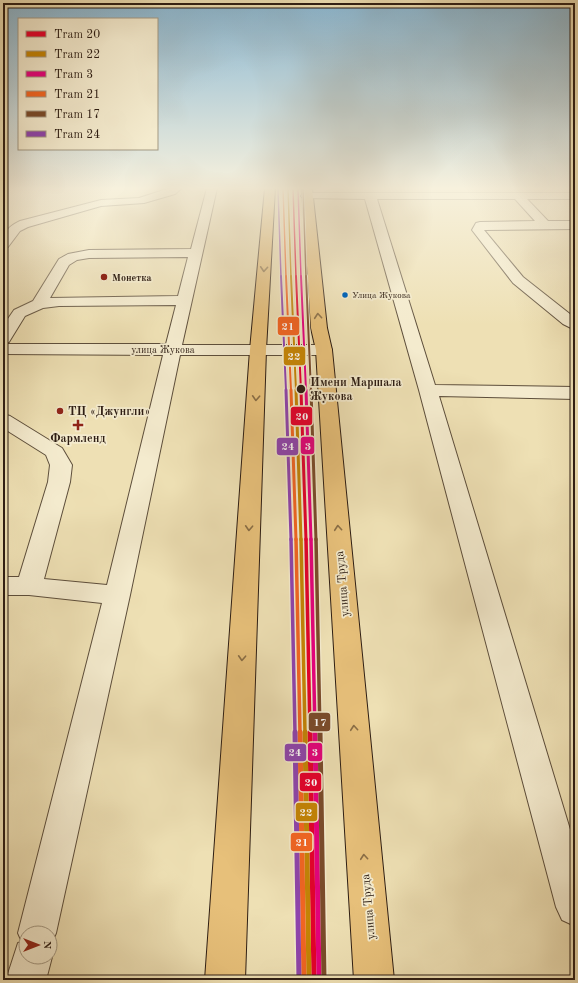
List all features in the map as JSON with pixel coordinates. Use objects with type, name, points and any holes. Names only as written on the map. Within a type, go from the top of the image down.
[{"type":"main road","points":[[225,980],[258,350],[267,234]]},
{"type":"main road","name":"улица Труда","points":[[310,234],[318,328],[324,350],[374,980]]},
{"type":"street","points":[[3,244],[11,234]]},
{"type":"street","points":[[39,925],[117,595],[172,350],[201,234]]},
{"type":"street","points":[[381,234],[428,390],[575,907]]},
{"type":"street","points":[[483,234],[518,280],[569,322],[575,324]]},
{"type":"street","points":[[38,304],[64,262],[73,257],[89,254],[196,253]]},
{"type":"street","points":[[4,349],[19,313],[38,304],[59,301],[185,300]]},
{"type":"street","name":"улица Жукова","points":[[4,349],[324,350]]},
{"type":"street","points":[[428,390],[575,393]]},
{"type":"street","points":[[3,420],[55,452],[60,465],[59,482],[29,586]]},
{"type":"street","points":[[3,586],[29,586],[117,595]]},
{"type":"street","points":[[26,980],[30,965]]},
{"type":"tram line","name":"24","points":[[280,234],[292,561],[299,980]]},
{"type":"tram line","name":"21","points":[[285,234],[297,561],[304,980]]},
{"type":"tram line","name":"22","points":[[290,234],[302,561],[309,980]]},
{"type":"tram line","name":"20","points":[[295,234],[307,561],[314,980]]},
{"type":"tram line","name":"3","points":[[300,234],[312,561],[319,980]]},
{"type":"tram line","name":"17","points":[[305,234],[317,561],[324,980]]},
{"type":"place","name":"Монетка","points":[[104,277]]},
{"type":"place","name":"Улица Жукова","points":[[345,295]]},
{"type":"place","name":"Имени Маршала Жукова","points":[[301,389]]},
{"type":"place","name":"ТЦ «Джунгли»","points":[[60,411]]},
{"type":"place","name":"Фармленд","points":[[78,425]]}]
